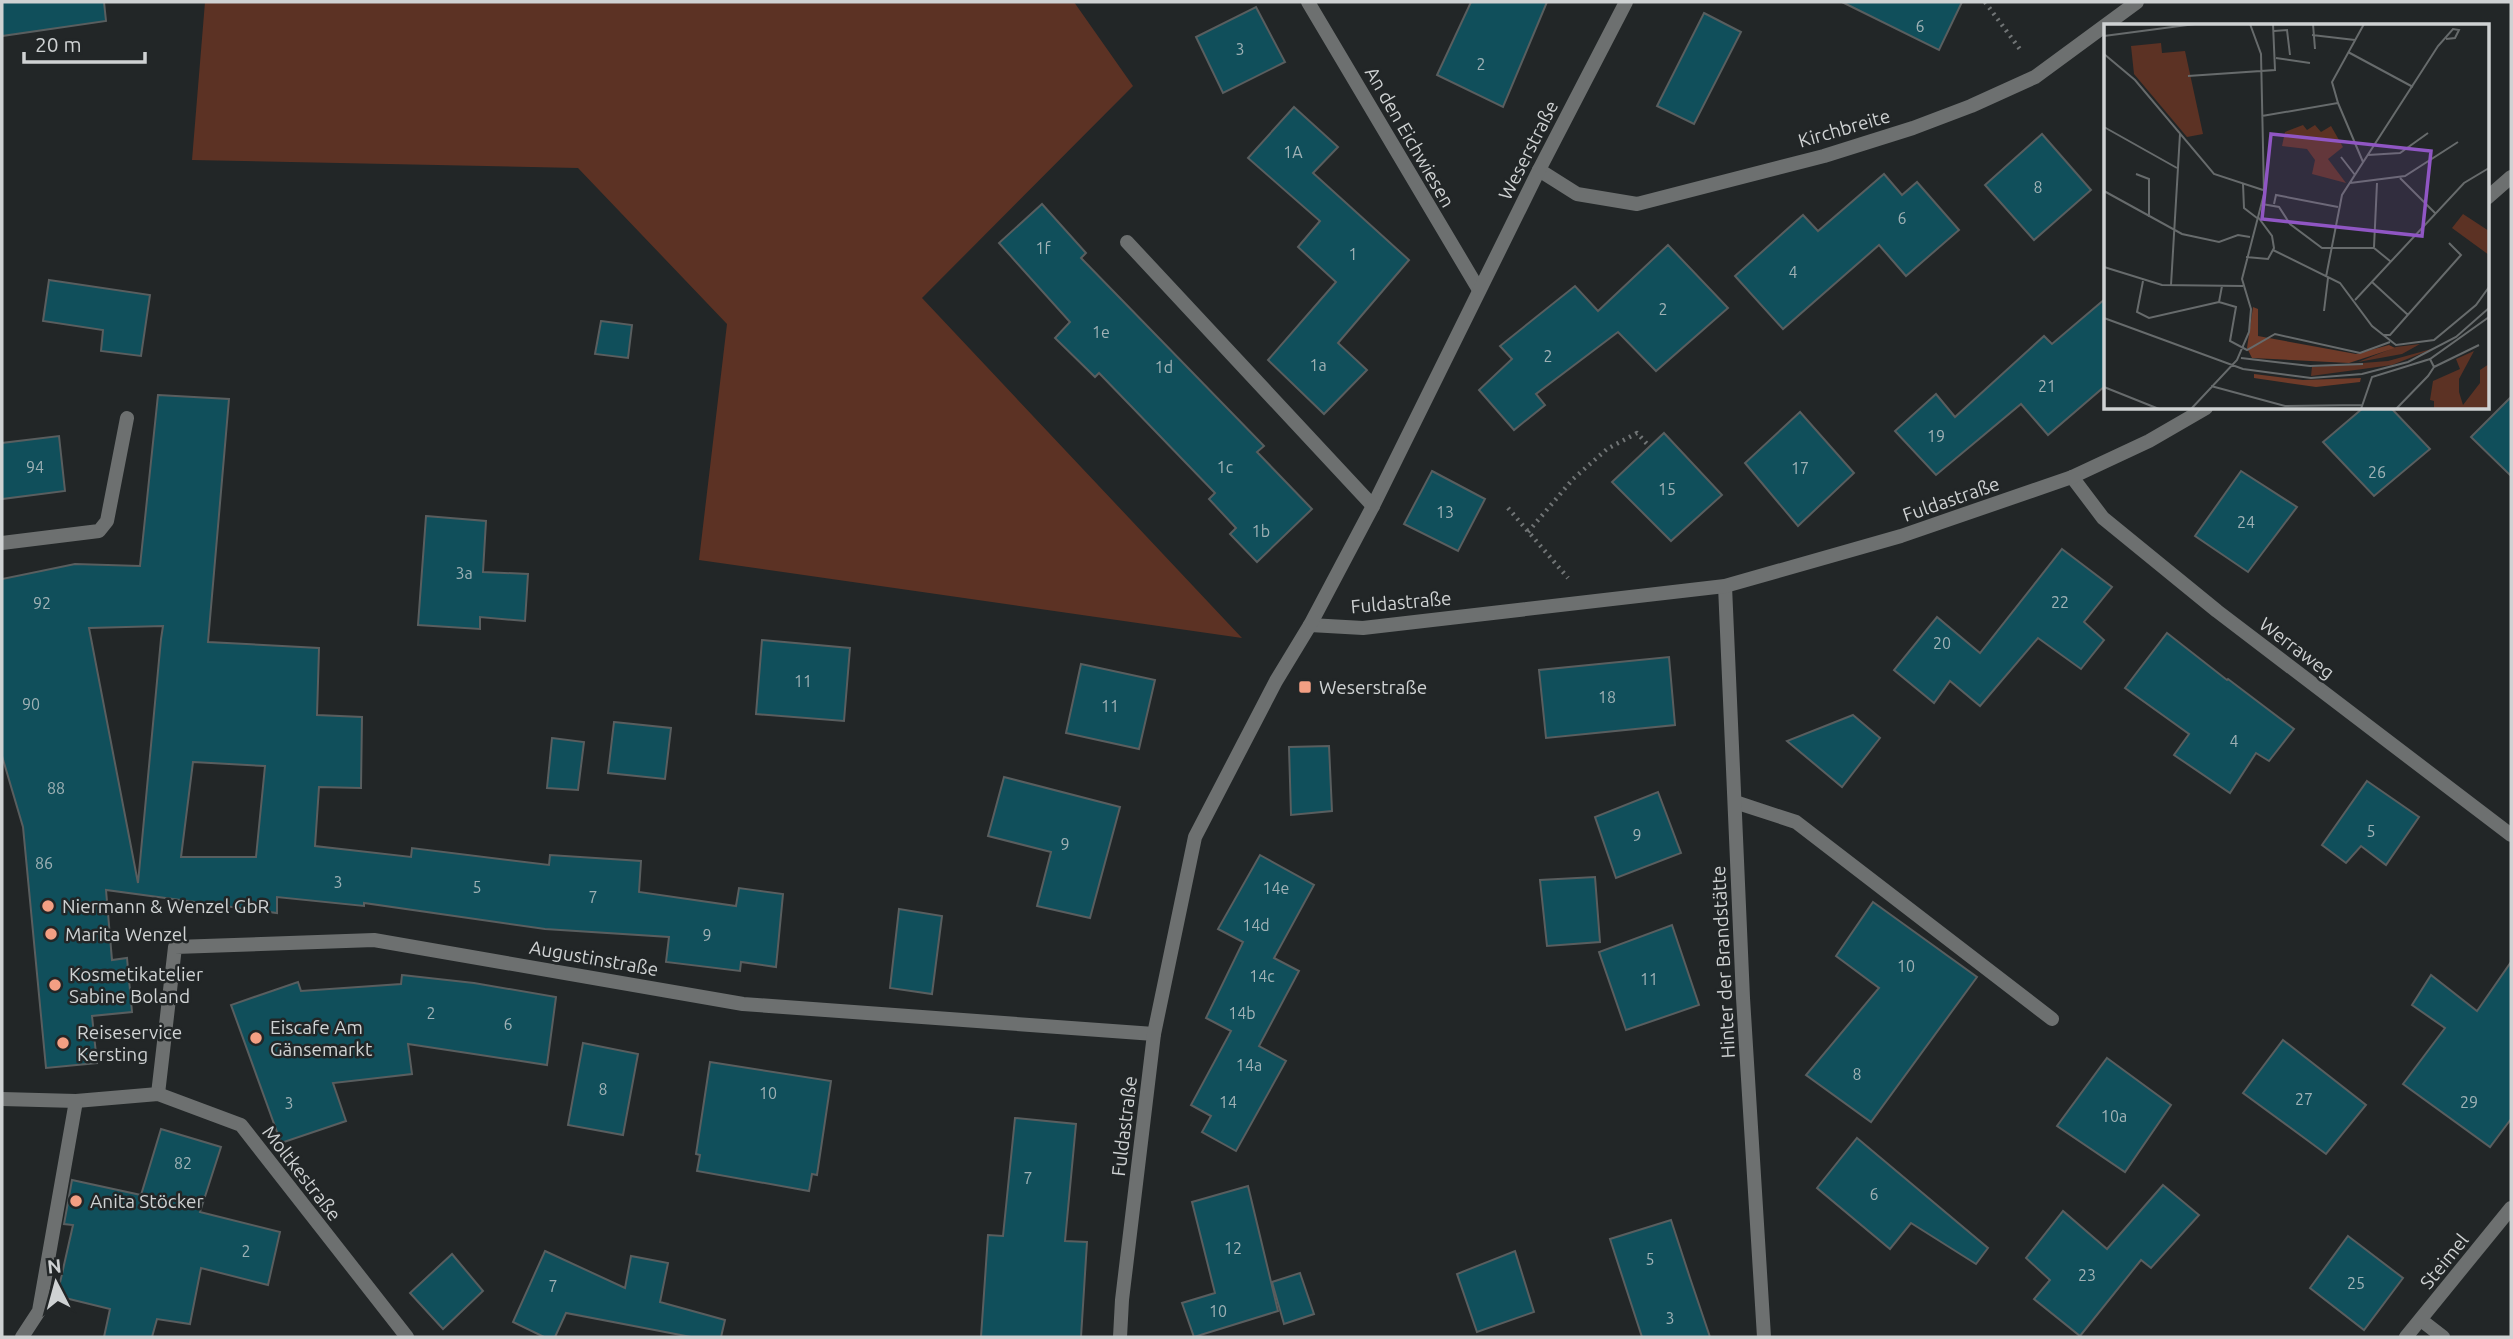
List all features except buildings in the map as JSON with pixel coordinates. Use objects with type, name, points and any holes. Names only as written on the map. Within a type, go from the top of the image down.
[{"type":"street","name":"An den Eichwiesen","points":[[1308,2],[1479,290]]},
{"type":"street","name":"Weserstraße","points":[[1310,625],[1373,506],[1539,170],[1626,2]]},
{"type":"street","name":"Kirchbreite","points":[[2107,24],[2137,2]]},
{"type":"street","name":"Kirchbreite","points":[[1539,170],[1577,194],[1637,204],[1824,156],[1913,128],[1971,106],[2035,77],[2104,26]]},
{"type":"street","points":[[2488,197],[2511,177]]},
{"type":"street","points":[[1127,242],[1373,506]]},
{"type":"street","name":"Fuldastraße","points":[[1120,1337],[1122,1300],[1154,1034],[1195,837],[1276,681],[1310,625],[1363,628],[1725,586],[1901,536],[2072,477],[2149,441],[2203,410]]},
{"type":"street","points":[[2,543],[99,531],[107,521],[127,418]]},
{"type":"street","name":"Werraweg","points":[[2072,477],[2103,518],[2217,611],[2511,835]]},
{"type":"street","name":"Hinter der Brandstätte","points":[[1725,586],[1743,998],[1764,1337]]},
{"type":"street","points":[[1735,802],[1796,822],[2052,1019]]},
{"type":"street","name":"Augustinstraße","points":[[158,1094],[175,947],[374,940],[743,1004],[1154,1034]]},
{"type":"street","name":"Moltkestraße","points":[[2,1099],[76,1101],[158,1094],[241,1125],[407,1337]]},
{"type":"street","points":[[23,1337],[39,1311],[76,1101]]},
{"type":"street","name":"Steimel","points":[[2406,1337],[2511,1208]]},
{"type":"street","points":[[2421,1320],[2443,1337]]},
{"type":"path","points":[[1985,2],[2017,43],[2035,77]]},
{"type":"path","points":[[1528,532],[1573,479],[1607,449],[1637,433],[1649,446]]},
{"type":"path","points":[[1508,508],[1589,602]]},
{"type":"shaded area","points":[[205,2],[1074,2],[1133,86],[922,298],[1242,638],[699,560],[727,324],[578,168],[192,160]]},
{"type":"place","name":"Weserstraße","points":[[1305,687]]},
{"type":"place","name":"Niermann & Wenzel GbR","points":[[48,906]]},
{"type":"place","name":"Marita Wenzel","points":[[51,934]]},
{"type":"place","name":"Kosmetikatelier Sabine Boland","points":[[55,985]]},
{"type":"place","name":"Eiscafe Am Gänsemarkt","points":[[256,1038]]},
{"type":"place","name":"Reiseservice Kersting","points":[[63,1043]]},
{"type":"place","name":"Anita Stöcker","points":[[76,1201]]}]
